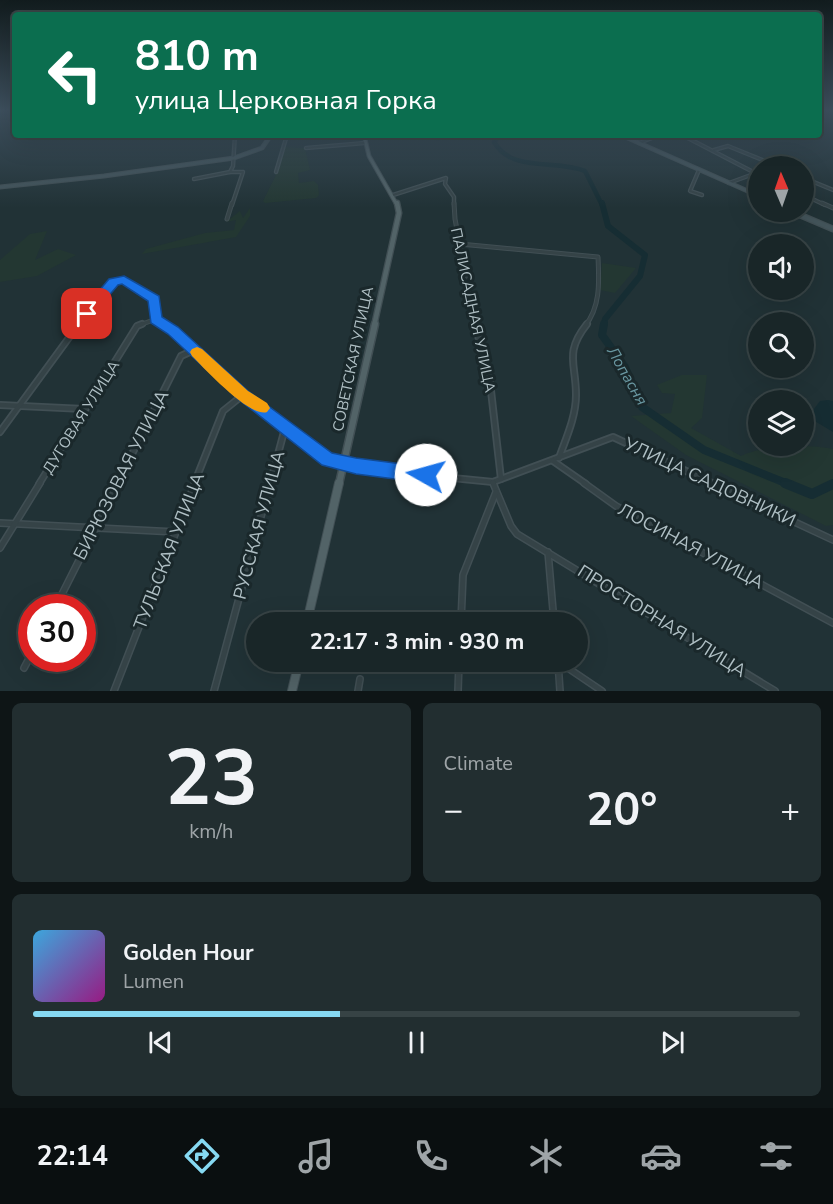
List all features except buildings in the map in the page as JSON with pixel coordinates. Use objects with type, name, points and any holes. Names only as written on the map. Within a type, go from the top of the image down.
[{"type":"main road","points":[[0,187],[104,176],[234,158],[262,148],[266,143]]},
{"type":"main road","name":"СОВЕТСКАЯ УЛИЦА","points":[[309,612],[399,213],[393,195],[370,158],[365,143]]},
{"type":"main road","points":[[640,143],[748,191]]},
{"type":"main road","points":[[814,221],[833,229]]},
{"type":"main road","points":[[292,691],[297,672]]},
{"type":"street","points":[[230,172],[233,166],[235,143]]},
{"type":"street","points":[[276,172],[285,143]]},
{"type":"street","points":[[306,148],[362,143]]},
{"type":"street","points":[[699,143],[748,169]]},
{"type":"street","points":[[713,150],[728,146],[753,156]]},
{"type":"street","points":[[699,170],[690,190],[702,195]]},
{"type":"street","points":[[194,179],[230,172],[243,172],[227,219]]},
{"type":"street","points":[[729,183],[748,177]]},
{"type":"street","name":"ПАЛИСАДНАЯ УЛИЦА","points":[[393,195],[446,178],[445,184],[454,197],[455,219],[477,337],[490,382],[501,479]]},
{"type":"street","points":[[814,182],[833,190]]},
{"type":"street","points":[[814,199],[833,208]]},
{"type":"street","points":[[460,244],[598,257],[599,286],[593,316],[576,338],[572,353],[576,396],[570,425],[556,460]]},
{"type":"street","points":[[0,432],[100,296],[113,282],[124,280],[154,299],[156,319],[173,331],[243,395],[328,459],[344,464],[402,473],[494,482]]},
{"type":"street","name":"ДУГОВАЯ УЛИЦА","points":[[0,548],[137,326],[156,319]]},
{"type":"street","name":"БИРЮЗОВАЯ УЛИЦА","points":[[61,594],[181,356],[194,350]]},
{"type":"street","name":"ТУЛЬСКАЯ УЛИЦА","points":[[114,691],[223,411],[243,395]]},
{"type":"street","points":[[0,405],[85,409]]},
{"type":"street","name":"РУССКАЯ УЛИЦА","points":[[214,691],[285,428]]},
{"type":"street","name":"УЛИЦА САДОВНИКИ","points":[[494,482],[613,437],[833,540]]},
{"type":"street","name":"ЛОСИНАЯ УЛИЦА","points":[[556,460],[616,506],[833,623]]},
{"type":"street","name":"ПРОСТОРНАЯ УЛИЦА","points":[[494,482],[511,526],[517,534],[775,691]]},
{"type":"street","points":[[461,612],[463,575],[496,492]]},
{"type":"street","points":[[0,523],[176,532]]},
{"type":"street","points":[[548,551],[553,612]]},
{"type":"street","points":[[458,691],[459,672]]},
{"type":"street","points":[[559,672],[560,691]]},
{"type":"street","points":[[574,672],[602,691]]},
{"type":"street","points":[[358,691],[360,679]]},
{"type":"green space","points":[[284,147],[305,148],[310,170],[298,173],[299,183],[314,181],[318,185],[319,195],[316,198],[265,203],[263,201],[276,175]]},
{"type":"green space","points":[[250,208],[250,216],[236,237],[142,254],[146,249],[205,233],[234,230],[236,220],[226,222],[240,211],[243,218]]},
{"type":"green space","points":[[47,231],[35,260],[58,249],[76,255],[37,276],[0,282],[0,260],[30,234]]},
{"type":"green space","points":[[602,263],[636,268],[615,293],[600,290]]},
{"type":"green space","points":[[682,375],[707,375],[702,418],[691,428],[741,456],[748,453],[748,456],[814,456],[814,446],[833,449],[833,525],[826,526],[686,455],[631,416],[671,413],[675,394],[662,393],[657,385]]},
{"type":"water","points":[[820,401],[833,401],[833,432],[814,421],[814,409]]},
{"type":"waterway","name":"Лопасня","points":[[495,143],[502,152],[523,162],[585,171],[602,205]]},
{"type":"waterway","name":"Лопасня","points":[[602,203],[608,226],[645,255],[640,276],[605,319],[604,326]]},
{"type":"waterway","name":"Лопасня","points":[[604,324],[602,335],[625,367],[642,407],[704,450],[788,484]]},
{"type":"waterway","name":"Лопасня","points":[[785,483],[812,494],[833,484]]},
{"type":"slow traffic","points":[[197,352],[243,395],[262,408]]},
{"type":"route","points":[[87,314],[113,282],[124,280],[154,299],[156,319],[173,331],[243,395],[256,402],[285,428],[328,459],[356,466],[426,475]]}]
